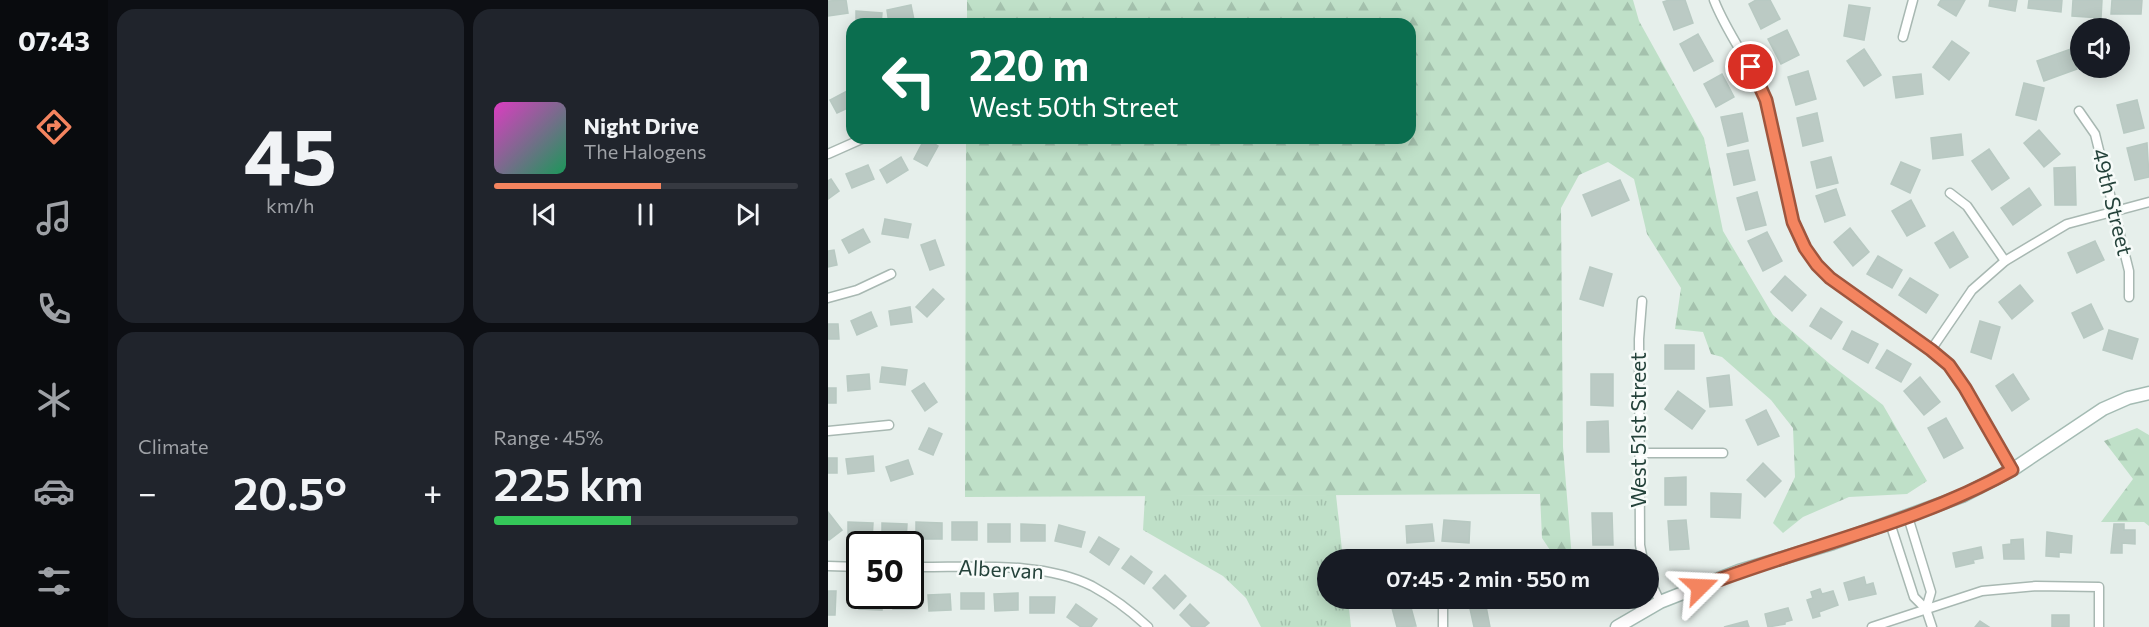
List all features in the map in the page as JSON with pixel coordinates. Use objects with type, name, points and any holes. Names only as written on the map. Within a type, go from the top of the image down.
[{"type":"main road","points":[[1617,627],[1660,602],[1739,572],[1833,543],[1962,496],[2012,470],[2103,410],[2128,398],[2149,393]]},
{"type":"street","points":[[1714,0],[1751,67],[1766,100],[1793,222],[1805,248],[1830,278],[1931,350],[1955,373],[2012,470]]},
{"type":"street","points":[[1903,37],[1913,0]]},
{"type":"street","name":"49th Street","points":[[2079,111],[2095,134],[2129,271],[2128,297]]},
{"type":"street","points":[[828,154],[850,144]]},
{"type":"street","points":[[1950,193],[1967,206],[2005,261]]},
{"type":"street","points":[[1931,350],[1972,290],[2005,261],[2067,224],[2149,202]]},
{"type":"street","points":[[828,298],[857,290],[891,274]]},
{"type":"street","name":"West 51st Street","points":[[1641,549],[1639,339],[1642,301]]},
{"type":"street","points":[[828,431],[888,426]]},
{"type":"street","points":[[1640,453],[1723,453]]},
{"type":"street","points":[[1908,517],[1931,592],[1926,609]]},
{"type":"street","points":[[1890,523],[1914,597],[1926,609],[1932,627]]},
{"type":"street","points":[[828,566],[846,567]]},
{"type":"street","name":"Albervan","points":[[924,567],[1026,568],[1056,573],[1091,586],[1110,597],[1148,627]]},
{"type":"street","points":[[1872,627],[1982,591],[2055,586],[2099,587],[2099,627]]},
{"type":"street","points":[[1443,609],[1443,627]]},
{"type":"green space","points":[[967,0],[1633,0],[1639,21],[1704,138],[1723,231],[1773,315],[1830,364],[1883,405],[1927,481],[1907,494],[1849,497],[1803,517],[1783,533],[1773,523],[1795,477],[1793,428],[1771,400],[1722,357],[1711,354],[1703,332],[1675,329],[1681,288],[1647,234],[1634,179],[1608,162],[1579,175],[1561,208],[1563,447],[1571,549],[1549,549],[1542,538],[1540,494],[965,497],[966,144],[1416,144],[1416,18],[967,18]]},
{"type":"green space","points":[[2137,428],[2149,435],[2149,526],[2144,522],[2101,522],[2133,479],[2104,441]]},
{"type":"green space","points":[[1336,495],[1342,549],[1317,549],[1317,609],[1349,609],[1351,627],[1261,627],[1246,598],[1223,576],[1143,530],[1145,496]]},
{"type":"building","points":[[846,0],[848,13],[828,16],[828,1]]},
{"type":"building","points":[[1685,0],[1693,23],[1674,30],[1663,2]]},
{"type":"building","points":[[1756,0],[1770,0],[1780,19],[1761,29],[1749,4]]},
{"type":"building","points":[[1941,0],[1965,0],[1956,16],[1938,5]]},
{"type":"building","points":[[1990,0],[2017,0],[2015,11],[1989,6]]},
{"type":"building","points":[[2029,0],[2062,0],[2061,12],[2028,8]]},
{"type":"building","points":[[2073,0],[2102,0],[2101,18],[2072,16]]},
{"type":"building","points":[[2112,0],[2142,0],[2141,14],[2111,14]]},
{"type":"building","points":[[911,5],[914,18],[888,18],[887,10]]},
{"type":"building","points":[[1849,5],[1870,8],[1864,40],[1844,36]]},
{"type":"building","points":[[856,11],[882,13],[882,18],[856,18]]},
{"type":"building","points":[[1787,30],[1799,55],[1781,64],[1768,39]]},
{"type":"building","points":[[1698,34],[1713,61],[1694,71],[1680,44]]},
{"type":"building","points":[[1952,41],[1969,53],[1949,80],[1933,67]]},
{"type":"building","points":[[1864,49],[1881,75],[1864,86],[1847,61]]},
{"type":"building","points":[[2070,49],[2070,72],[2044,81],[2037,61]]},
{"type":"building","points":[[1808,71],[1816,99],[1796,105],[1788,77]]},
{"type":"building","points":[[1722,74],[1734,97],[1716,107],[1704,84]]},
{"type":"building","points":[[1921,74],[1923,94],[1896,98],[1893,77]]},
{"type":"building","points":[[2024,83],[2044,88],[2036,120],[2016,115]]},
{"type":"building","points":[[846,92],[846,109],[837,113],[830,100]]},
{"type":"building","points":[[2137,100],[2144,128],[2124,133],[2117,105]]},
{"type":"building","points":[[1742,113],[1748,141],[1728,146],[1721,117]]},
{"type":"building","points":[[1817,113],[1823,141],[1803,146],[1797,118]]},
{"type":"building","points":[[2039,130],[2060,154],[2044,167],[2024,143]]},
{"type":"building","points":[[1961,134],[1963,155],[1933,159],[1931,138]]},
{"type":"building","points":[[2147,143],[2149,177],[2135,180],[2127,148]]},
{"type":"building","points":[[922,144],[938,146],[927,166],[914,159]]},
{"type":"building","points":[[1989,149],[2009,178],[1992,190],[1972,161]]},
{"type":"building","points":[[1748,150],[1755,180],[1734,185],[1727,154]]},
{"type":"building","points":[[901,157],[908,170],[887,183],[880,170]]},
{"type":"building","points":[[1831,157],[1838,183],[1817,188],[1811,162]]},
{"type":"building","points":[[1901,162],[1920,170],[1910,193],[1891,184]]},
{"type":"building","points":[[868,165],[874,179],[852,188],[846,174]]},
{"type":"building","points":[[2075,167],[2076,205],[2055,205],[2054,168]]},
{"type":"building","points":[[831,179],[839,191],[828,199],[828,181]]},
{"type":"building","points":[[1620,180],[1629,200],[1592,216],[1583,195]]},
{"type":"building","points":[[2029,188],[2041,205],[2013,225],[2001,208]]},
{"type":"building","points":[[1836,189],[1845,215],[1825,222],[1816,196]]},
{"type":"building","points":[[1757,192],[1766,225],[1746,230],[1737,198]]},
{"type":"building","points":[[1911,200],[1925,226],[1907,236],[1892,211]]},
{"type":"building","points":[[885,219],[911,224],[908,238],[882,234]]},
{"type":"building","points":[[1850,228],[1869,252],[1853,266],[1834,242]]},
{"type":"building","points":[[863,229],[870,242],[849,253],[842,240]]},
{"type":"building","points":[[1767,232],[1782,261],[1763,271],[1748,241]]},
{"type":"building","points":[[1953,232],[1968,257],[1950,268],[1935,243]]},
{"type":"building","points":[[935,240],[944,265],[930,270],[921,245]]},
{"type":"building","points":[[2095,241],[2104,260],[2077,273],[2068,253]]},
{"type":"building","points":[[834,250],[837,265],[828,267],[828,251]]},
{"type":"building","points":[[1878,256],[1902,270],[1892,288],[1867,274]]},
{"type":"building","points":[[1590,267],[1612,274],[1603,306],[1580,299]]},
{"type":"building","points":[[1785,276],[1806,295],[1792,311],[1771,292]]},
{"type":"building","points":[[1910,278],[1938,295],[1926,313],[1899,295]]},
{"type":"building","points":[[2020,285],[2033,301],[2012,319],[1999,302]]},
{"type":"building","points":[[933,289],[944,299],[927,317],[916,307]]},
{"type":"building","points":[[2091,304],[2103,329],[2084,338],[2072,313]]},
{"type":"building","points":[[910,307],[912,322],[891,325],[889,311]]},
{"type":"building","points":[[1821,308],[1842,322],[1831,339],[1810,326]]},
{"type":"building","points":[[871,312],[877,326],[857,335],[851,321]]},
{"type":"building","points":[[1980,321],[2000,327],[1991,359],[1971,352]]},
{"type":"building","points":[[828,324],[838,324],[839,339],[828,339]]},
{"type":"building","points":[[2109,330],[2138,339],[2132,359],[2103,350]]},
{"type":"building","points":[[1852,331],[1878,344],[1868,363],[1843,349]]},
{"type":"building","points":[[1665,345],[1694,345],[1694,369],[1665,369]]},
{"type":"building","points":[[1887,350],[1911,364],[1901,382],[1876,368]]},
{"type":"building","points":[[882,367],[907,370],[905,385],[880,382]]},
{"type":"building","points":[[869,374],[870,389],[848,391],[847,376]]},
{"type":"building","points":[[1591,374],[1613,374],[1613,406],[1591,405]]},
{"type":"building","points":[[2013,374],[2029,399],[2012,411],[1996,386]]},
{"type":"building","points":[[1729,375],[1732,405],[1710,407],[1707,378]]},
{"type":"building","points":[[1920,377],[1940,402],[1924,415],[1904,391]]},
{"type":"building","points":[[924,383],[937,402],[925,411],[912,391]]},
{"type":"building","points":[[828,388],[836,388],[836,403],[828,403]]},
{"type":"building","points":[[1678,391],[1705,411],[1692,429],[1665,409]]},
{"type":"building","points":[[1766,410],[1779,436],[1758,445],[1746,420]]},
{"type":"building","points":[[1946,418],[1963,448],[1944,458],[1928,428]]},
{"type":"building","points":[[1608,421],[1609,452],[1587,452],[1587,422]]},
{"type":"building","points":[[929,428],[942,434],[933,455],[919,449]]},
{"type":"building","points":[[873,456],[874,471],[848,474],[846,459]]},
{"type":"building","points":[[828,458],[837,458],[837,473],[828,473]]},
{"type":"building","points":[[908,460],[913,474],[891,481],[886,467]]},
{"type":"building","points":[[1763,463],[1781,481],[1765,497],[1747,480]]},
{"type":"building","points":[[1686,477],[1686,505],[1665,505],[1665,478]]},
{"type":"building","points":[[1711,493],[1741,494],[1740,518],[1711,517]]},
{"type":"building","points":[[828,512],[842,530],[829,540],[828,538]]},
{"type":"building","points":[[1592,513],[1612,513],[1613,545],[1593,545]]},
{"type":"building","points":[[1444,520],[1470,522],[1469,543],[1442,541]]},
{"type":"building","points":[[1686,520],[1689,549],[1670,550],[1668,521]]},
{"type":"building","points":[[848,522],[873,523],[873,531],[848,531]]},
{"type":"building","points":[[916,522],[942,523],[942,539],[924,539],[924,531],[916,531]]},
{"type":"building","points":[[952,522],[977,522],[977,540],[952,540]]},
{"type":"building","points":[[882,523],[907,524],[907,531],[882,531]]},
{"type":"building","points":[[988,524],[1010,524],[1010,542],[988,542]]},
{"type":"building","points":[[1021,524],[1045,525],[1045,541],[1021,541]]},
{"type":"building","points":[[1432,524],[1434,541],[1407,543],[1406,526]]},
{"type":"building","points":[[2114,524],[2124,524],[2124,530],[2135,530],[2135,544],[2122,543],[2122,553],[2111,553]]},
{"type":"building","points":[[1059,525],[1085,532],[1081,547],[1055,541]]},
{"type":"building","points":[[2047,532],[2072,536],[2071,553],[2059,552],[2059,557],[2046,556]]},
{"type":"building","points":[[1099,537],[1119,549],[1109,565],[1090,552]]},
{"type":"building","points":[[2023,539],[2024,559],[2004,559],[2003,545],[2011,544],[2011,540]]},
{"type":"building","points":[[1981,547],[1983,558],[1973,560],[1974,563],[1956,567],[1953,553]]},
{"type":"building","points":[[1131,556],[1152,572],[1144,584],[1122,568]]},
{"type":"building","points":[[1165,575],[1186,596],[1174,609],[1153,588]]},
{"type":"building","points":[[1864,577],[1866,585],[1873,583],[1876,594],[1849,600],[1844,583]]},
{"type":"building","points":[[1820,589],[1822,594],[1833,591],[1838,605],[1819,612],[1820,616],[1813,618],[1807,600],[1813,598],[1811,592]]},
{"type":"building","points":[[828,591],[836,591],[835,615],[828,615]]},
{"type":"building","points":[[961,593],[984,593],[984,609],[961,609]]},
{"type":"building","points":[[1018,593],[1018,610],[995,611],[994,594]]},
{"type":"building","points":[[950,594],[951,610],[929,611],[928,595]]},
{"type":"building","points":[[1030,597],[1055,597],[1054,613],[1030,613]]},
{"type":"building","points":[[1076,604],[1097,619],[1091,627],[1081,627],[1067,617]]},
{"type":"building","points":[[1190,604],[1209,623],[1204,627],[1192,627],[1180,615]]},
{"type":"building","points":[[1788,608],[1792,620],[1785,624],[1768,627],[1765,614]]},
{"type":"building","points":[[1392,609],[1411,609],[1416,626],[1397,627]]},
{"type":"building","points":[[1470,609],[1487,609],[1490,627],[1474,627]]},
{"type":"building","points":[[2052,615],[2069,615],[2069,627],[2052,627]]},
{"type":"building","points":[[1747,621],[1749,627],[1724,627]]},
{"type":"building","points":[[1980,621],[1989,627],[1975,627]]},
{"type":"route","points":[[1700,587],[1927,510],[1986,485],[2012,470],[1965,388],[1949,365],[1830,278],[1805,248],[1793,222],[1766,100],[1751,67]]}]
